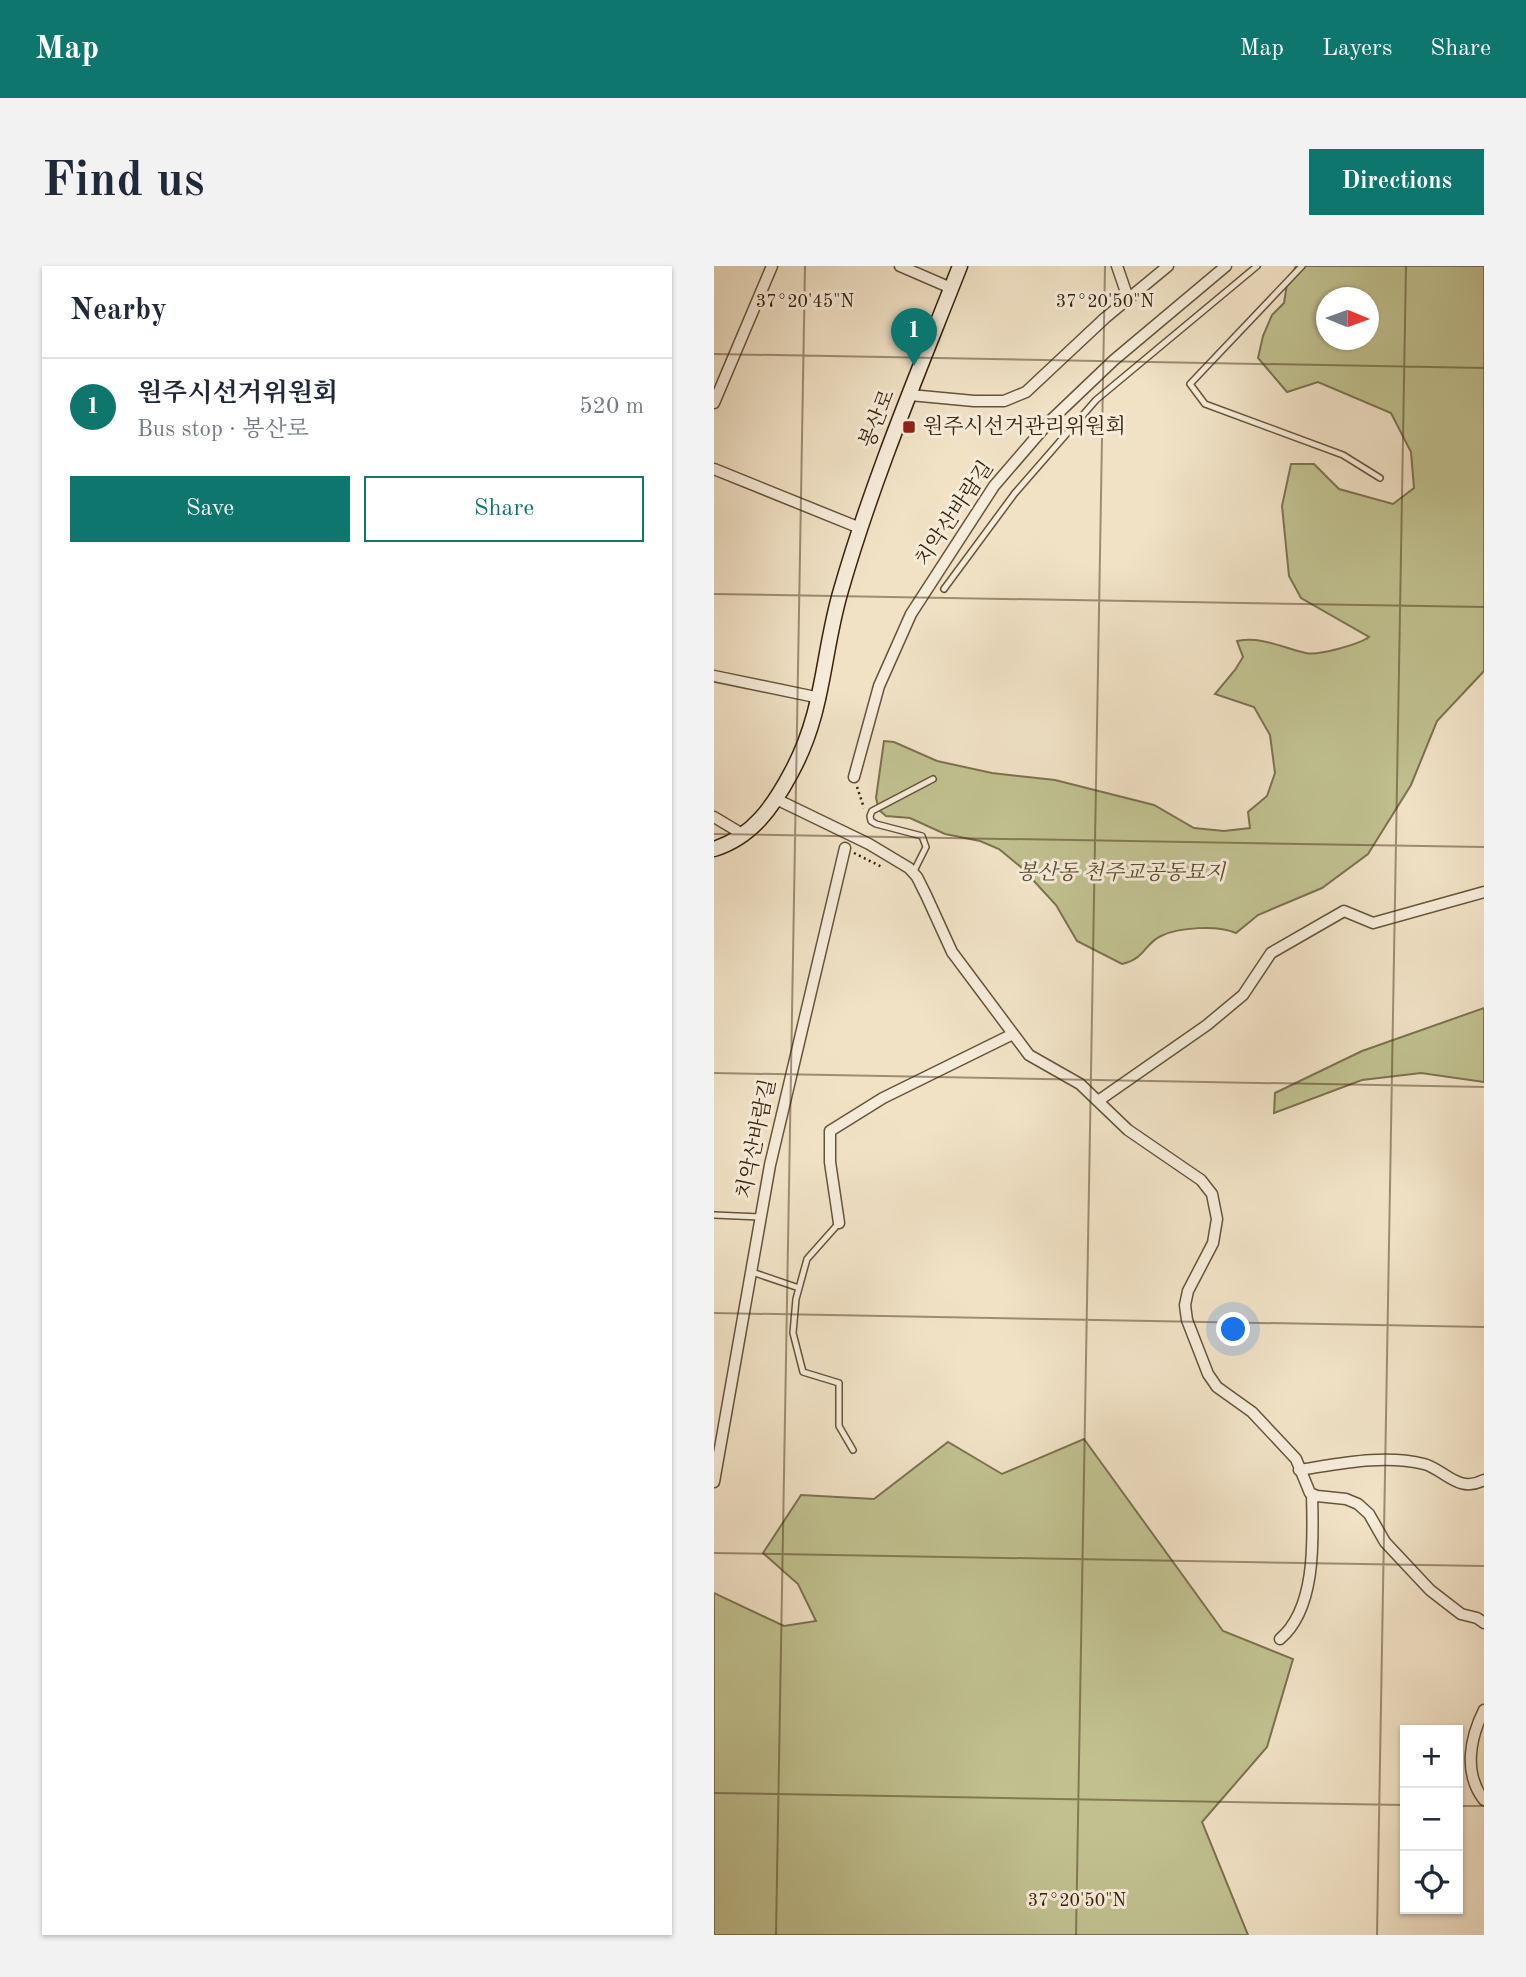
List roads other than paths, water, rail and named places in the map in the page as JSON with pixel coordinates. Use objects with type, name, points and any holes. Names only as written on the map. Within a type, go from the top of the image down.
[{"type":"street","points":[[714,403],[772,266]]},
{"type":"street","points":[[900,266],[951,288]]},
{"type":"street","name":"봉산로","points":[[714,849],[744,835],[763,817],[792,771],[806,739],[820,698],[840,593],[860,528],[885,456],[960,266]]},
{"type":"street","points":[[1117,266],[1128,299]]},
{"type":"street","points":[[911,395],[950,400],[1004,401],[1026,392],[1168,266]]},
{"type":"street","name":"치악산바람길","points":[[854,777],[879,686],[911,614],[994,486],[1050,421],[1114,360],[1226,266]]},
{"type":"street","points":[[714,469],[860,528]]},
{"type":"street","points":[[714,676],[820,698]]},
{"type":"street","points":[[776,799],[869,844],[909,868],[926,895],[952,952],[1029,1055],[1080,1084],[1128,1130],[1167,1158],[1186,1167],[1201,1180],[1212,1195],[1216,1228],[1213,1243],[1188,1291],[1185,1305],[1187,1320],[1208,1374],[1217,1387],[1252,1412],[1296,1459],[1298,1470],[1312,1494],[1312,1562],[1305,1598],[1290,1631],[1280,1639]]},
{"type":"street","points":[[714,817],[744,835]]},
{"type":"street","name":"치악산바람길","points":[[714,1482],[770,1164],[845,848]]},
{"type":"street","points":[[1098,1101],[1207,1025],[1243,995],[1271,953],[1344,911],[1373,923],[1484,892]]},
{"type":"street","points":[[839,1223],[830,1162],[830,1130],[883,1098],[1013,1034]]},
{"type":"street","points":[[1298,1470],[1375,1460],[1428,1465],[1462,1483],[1478,1483],[1484,1480]]},
{"type":"street","points":[[1312,1494],[1346,1499],[1358,1504],[1369,1514],[1385,1542],[1430,1590],[1461,1614],[1477,1618],[1484,1623]]},
{"type":"street","points":[[1484,1710],[1471,1751],[1474,1785],[1484,1800]]},
{"type":"lane","points":[[944,589],[1015,493],[1096,400],[1257,266]]},
{"type":"lane","points":[[1302,266],[1190,384],[1205,404],[1343,455],[1380,478]]},
{"type":"lane","points":[[913,873],[926,847],[922,836],[876,824],[871,821],[870,816],[872,811],[933,779]]},
{"type":"lane","points":[[714,1215],[760,1217]]},
{"type":"lane","points":[[839,1223],[807,1259],[799,1288],[793,1333],[803,1372],[839,1383],[839,1426],[853,1450]]},
{"type":"lane","points":[[751,1272],[799,1288]]},
{"type":"place","name":"원주시선거위원회","points":[[914,366]]},
{"type":"place","name":"원주시선거관리위원회","points":[[909,427]]},
{"type":"park label","name":"봉산동 천주교공동묘지","points":[[1121,873]]}]
